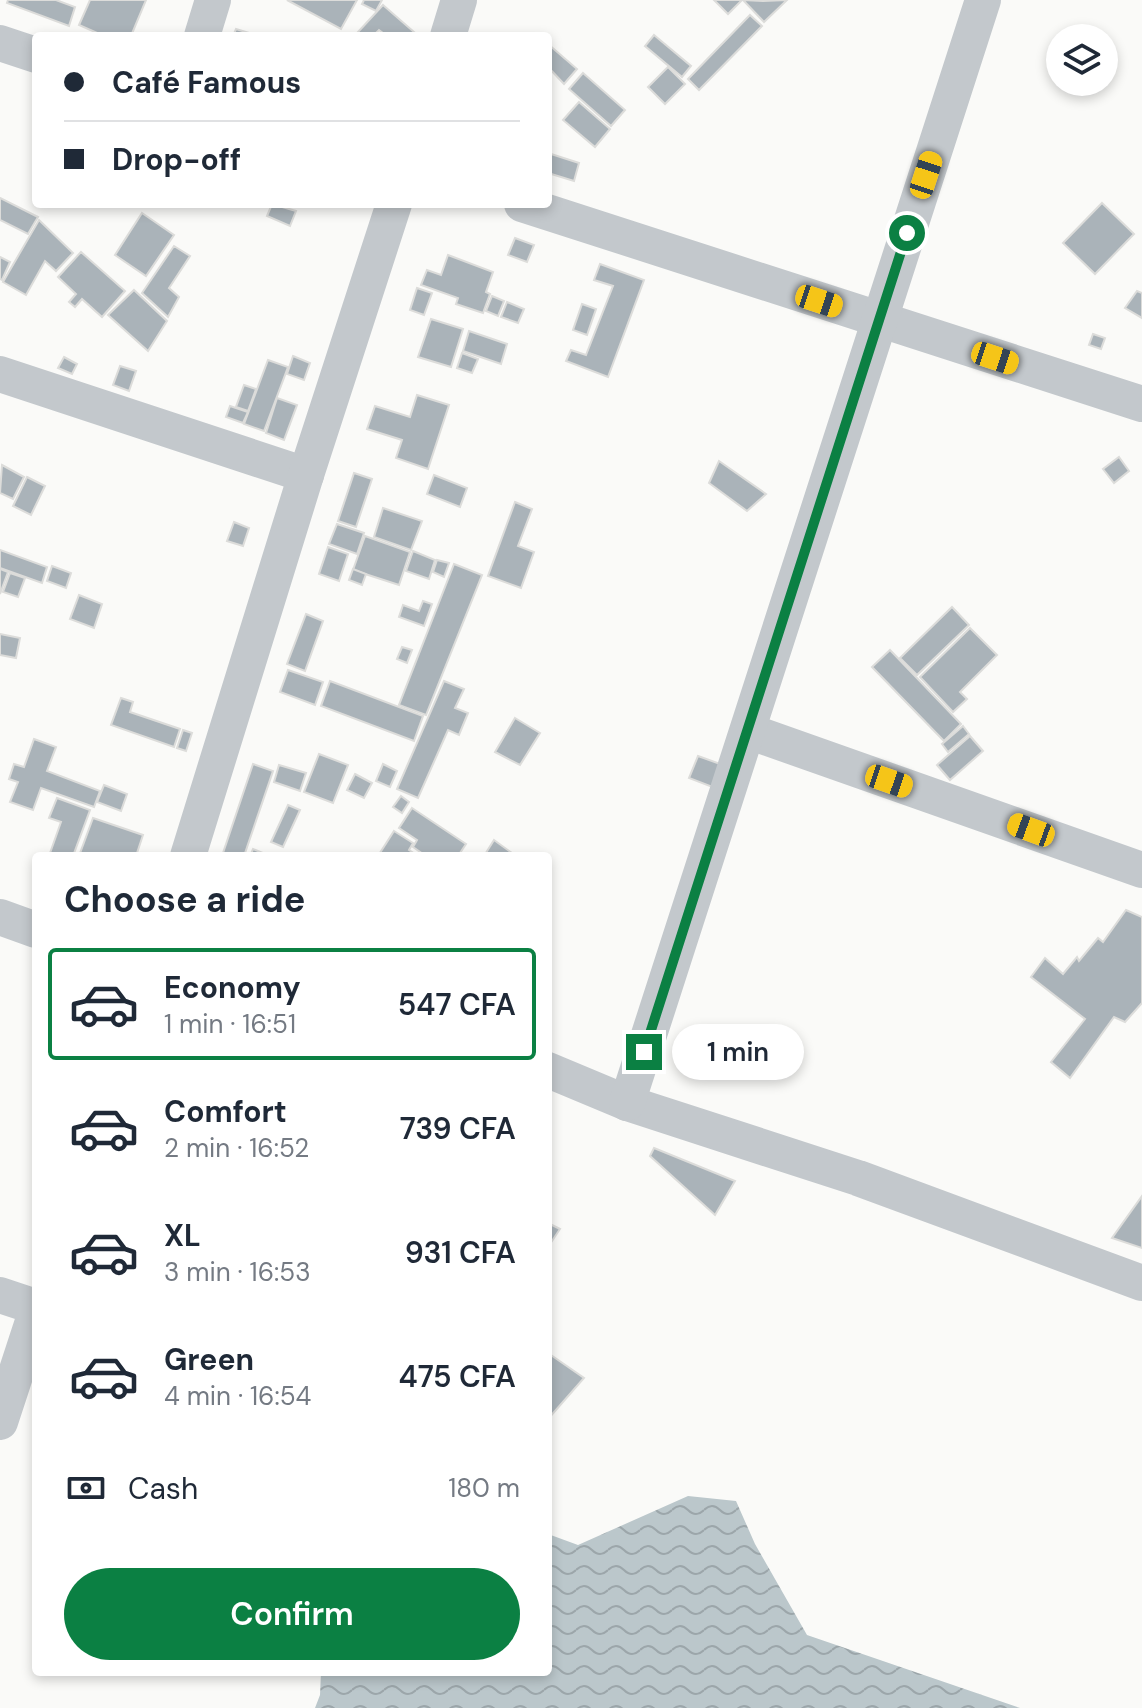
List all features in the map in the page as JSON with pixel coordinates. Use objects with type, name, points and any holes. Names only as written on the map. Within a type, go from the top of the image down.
[{"type":"street","points":[[203,32],[213,0]]},
{"type":"street","points":[[449,32],[459,0]]},
{"type":"street","points":[[627,1103],[983,0]]},
{"type":"street","points":[[0,43],[32,54]]},
{"type":"street","points":[[189,852],[393,208]]},
{"type":"street","points":[[534,208],[1142,404]]},
{"type":"street","points":[[0,374],[306,475]]},
{"type":"street","points":[[748,731],[1142,870]]},
{"type":"street","points":[[0,917],[32,929]]},
{"type":"street","points":[[552,1072],[627,1103],[858,1178],[1142,1283]]},
{"type":"street","points":[[0,1295],[32,1308]]},
{"type":"street","points":[[0,1422],[32,1322]]},
{"type":"water","points":[[688,1496],[736,1501],[755,1544],[807,1635],[1020,1708],[315,1708],[320,1695],[321,1676],[552,1676],[552,1535],[578,1545]]},
{"type":"building","points":[[8,0],[56,0],[75,7],[69,26],[7,3]]},
{"type":"building","points":[[90,0],[146,0],[133,32],[95,32],[79,25]]},
{"type":"building","points":[[287,0],[357,0],[341,29]]},
{"type":"building","points":[[364,0],[382,0],[376,11],[362,4]]},
{"type":"building","points":[[714,0],[742,0],[728,14]]},
{"type":"building","points":[[743,0],[763,1],[787,0],[764,22]]},
{"type":"building","points":[[383,5],[414,32],[379,30],[358,32]]},
{"type":"building","points":[[750,15],[762,26],[699,90],[688,79]]},
{"type":"building","points":[[654,35],[691,66],[682,77],[645,46]]},
{"type":"building","points":[[552,47],[577,69],[564,84],[552,71]]},
{"type":"building","points":[[668,67],[685,84],[665,104],[648,87]]},
{"type":"building","points":[[583,73],[625,110],[611,126],[569,89]]},
{"type":"building","points":[[579,102],[610,129],[595,147],[563,120]]},
{"type":"building","points":[[552,154],[579,163],[574,181],[552,174]]},
{"type":"building","points":[[0,198],[38,217],[28,234],[0,220]]},
{"type":"building","points":[[1102,203],[1134,234],[1095,274],[1063,243]]},
{"type":"building","points":[[270,208],[296,211],[290,226],[267,216]]},
{"type":"building","points":[[142,213],[174,235],[146,276],[115,255]]},
{"type":"building","points":[[39,220],[73,253],[56,271],[45,261],[26,295],[3,282]]},
{"type":"building","points":[[515,238],[534,245],[527,262],[508,255]]},
{"type":"building","points":[[174,246],[190,256],[169,288],[179,297],[168,317],[142,293]]},
{"type":"building","points":[[81,252],[125,291],[102,317],[82,299],[75,307],[69,302],[76,294],[58,277]]},
{"type":"building","points":[[448,255],[493,272],[483,313],[456,304],[458,298],[421,285],[427,270],[441,275]]},
{"type":"building","points":[[0,257],[10,262],[2,280],[0,279]]},
{"type":"building","points":[[600,264],[644,280],[608,377],[566,361],[571,350],[586,355],[613,286],[594,280]]},
{"type":"building","points":[[417,288],[432,293],[424,315],[410,310]]},
{"type":"building","points":[[134,290],[167,321],[148,351],[108,315]]},
{"type":"building","points":[[1137,291],[1142,293],[1142,318],[1125,308]]},
{"type":"building","points":[[492,296],[504,301],[498,316],[486,311]]},
{"type":"building","points":[[507,302],[524,309],[518,323],[501,317]]},
{"type":"building","points":[[582,304],[596,309],[587,335],[573,330]]},
{"type":"building","points":[[431,319],[463,329],[451,367],[418,357]]},
{"type":"building","points":[[469,331],[507,344],[501,364],[463,351]]},
{"type":"building","points":[[1093,334],[1105,338],[1101,349],[1089,345]]},
{"type":"building","points":[[462,353],[478,359],[472,373],[457,368]]},
{"type":"building","points":[[293,356],[310,363],[304,380],[287,374]]},
{"type":"building","points":[[64,357],[77,364],[72,374],[58,368]]},
{"type":"building","points":[[268,360],[288,367],[264,431],[244,424]]},
{"type":"building","points":[[120,366],[136,371],[129,391],[113,385]]},
{"type":"building","points":[[244,385],[256,389],[248,411],[236,407]]},
{"type":"building","points":[[417,395],[449,405],[428,469],[396,458],[402,440],[367,429],[375,406],[410,417]]},
{"type":"building","points":[[277,398],[297,405],[284,440],[266,433]]},
{"type":"building","points":[[230,406],[248,412],[243,423],[226,417]]},
{"type":"building","points":[[1119,457],[1129,471],[1114,483],[1103,469]]},
{"type":"building","points":[[719,461],[766,494],[747,511],[709,483]]},
{"type":"building","points":[[2,465],[24,477],[13,499],[0,493]]},
{"type":"building","points":[[354,473],[372,479],[356,527],[338,521]]},
{"type":"building","points":[[434,475],[467,488],[460,507],[427,494]]},
{"type":"building","points":[[27,477],[45,486],[31,515],[13,506]]},
{"type":"building","points":[[515,502],[532,509],[518,546],[534,552],[521,588],[488,576]]},
{"type":"building","points":[[383,508],[422,521],[411,550],[374,537]]},
{"type":"building","points":[[234,522],[249,528],[243,546],[227,541]]},
{"type":"building","points":[[337,524],[364,533],[357,554],[329,544]]},
{"type":"building","points":[[365,536],[410,552],[399,585],[353,570]]},
{"type":"building","points":[[328,547],[348,554],[339,581],[319,574]]},
{"type":"building","points":[[0,550],[47,567],[42,583],[0,568]]},
{"type":"building","points":[[413,551],[435,560],[429,579],[406,571]]},
{"type":"building","points":[[437,560],[449,563],[444,577],[433,572]]},
{"type":"building","points":[[454,564],[482,575],[426,715],[399,705]]},
{"type":"building","points":[[52,566],[71,573],[66,588],[47,581]]},
{"type":"building","points":[[0,569],[8,572],[0,594]]},
{"type":"building","points":[[353,569],[366,574],[362,585],[349,580]]},
{"type":"building","points":[[10,573],[25,578],[18,597],[3,592]]},
{"type":"building","points":[[79,595],[102,604],[94,628],[70,619]]},
{"type":"building","points":[[423,601],[432,604],[424,626],[399,617],[403,605],[419,611]]},
{"type":"building","points":[[952,607],[969,625],[917,675],[900,658]]},
{"type":"building","points":[[306,614],[323,621],[305,671],[287,664]]},
{"type":"building","points":[[970,628],[997,655],[960,692],[967,699],[953,712],[920,677]]},
{"type":"building","points":[[0,634],[20,638],[16,658],[0,655]]},
{"type":"building","points":[[402,647],[412,650],[407,663],[397,659]]},
{"type":"building","points":[[890,650],[961,724],[944,741],[872,667]]},
{"type":"building","points":[[288,670],[323,682],[315,705],[280,692]]},
{"type":"building","points":[[330,681],[423,716],[414,741],[321,706]]},
{"type":"building","points":[[444,681],[464,689],[455,708],[468,713],[459,735],[448,730],[418,798],[397,789]]},
{"type":"building","points":[[121,698],[133,702],[130,712],[180,729],[174,747],[111,725]]},
{"type":"building","points":[[515,718],[540,733],[520,765],[495,752]]},
{"type":"building","points":[[963,726],[969,734],[948,752],[942,744]]},
{"type":"building","points":[[183,730],[192,733],[186,751],[177,748]]},
{"type":"building","points":[[970,736],[983,751],[950,780],[937,765]]},
{"type":"building","points":[[34,739],[56,747],[47,771],[100,791],[94,807],[41,788],[33,810],[10,802],[18,782],[9,779],[14,764],[24,767]]},
{"type":"building","points":[[319,754],[348,765],[333,803],[304,792]]},
{"type":"building","points":[[698,756],[723,765],[715,788],[689,778]]},
{"type":"building","points":[[253,764],[273,771],[245,852],[223,852]]},
{"type":"building","points":[[383,764],[397,771],[390,787],[376,781]]},
{"type":"building","points":[[279,765],[306,773],[300,791],[274,782]]},
{"type":"building","points":[[355,774],[372,783],[364,798],[347,790]]},
{"type":"building","points":[[104,785],[127,794],[121,811],[97,802]]},
{"type":"building","points":[[401,796],[409,802],[402,813],[393,807]]},
{"type":"building","points":[[57,798],[90,810],[74,852],[50,852],[61,822],[49,818]]},
{"type":"building","points":[[288,805],[300,810],[283,847],[271,842]]},
{"type":"building","points":[[412,808],[466,844],[461,852],[420,852],[413,847],[417,840],[399,828]]},
{"type":"building","points":[[93,818],[143,835],[137,852],[80,852]]},
{"type":"building","points":[[394,831],[413,843],[409,850],[412,852],[381,852]]},
{"type":"building","points":[[494,840],[510,852],[486,852]]},
{"type":"building","points":[[1126,910],[1142,917],[1142,1003],[1125,1022],[1114,1017],[1070,1078],[1051,1062],[1085,1019],[1031,977],[1045,958],[1063,974],[1077,957],[1079,961],[1098,938],[1103,942]]},
{"type":"building","points":[[654,1148],[735,1181],[715,1215],[650,1156]]},
{"type":"building","points":[[1142,1196],[1142,1248],[1112,1238]]},
{"type":"building","points":[[552,1225],[560,1229],[552,1241]]},
{"type":"building","points":[[552,1356],[584,1378],[552,1414]]},
{"type":"route","points":[[644,1052],[907,233]]}]
